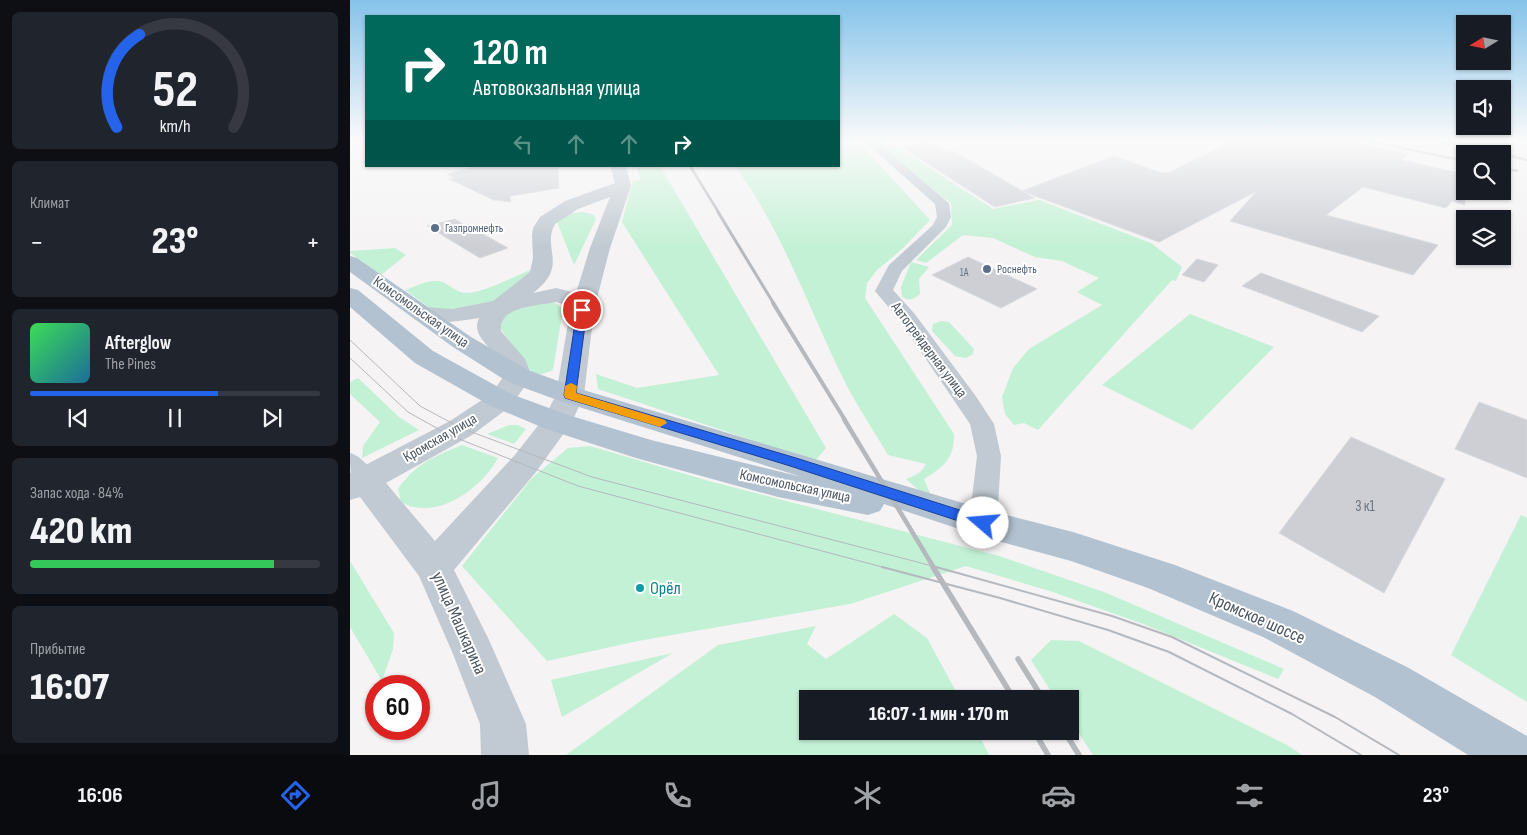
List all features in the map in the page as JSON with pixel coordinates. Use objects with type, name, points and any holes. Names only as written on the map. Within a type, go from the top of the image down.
[{"type":"main road","name":"Комсомольская улица","points":[[350,262],[462,342],[518,376],[564,409]]},
{"type":"main road","name":"Комсомольская улица","points":[[350,295],[424,357],[501,400],[564,409],[792,462],[983,523]]},
{"type":"main road","name":"Кромское шоссе","points":[[983,523],[1073,547],[1161,576],[1278,624],[1391,682],[1513,755]]},
{"type":"street","points":[[518,376],[512,359],[489,332],[488,320],[502,306],[535,281],[544,266],[541,230],[548,221],[620,176]]},
{"type":"street","points":[[434,567],[525,464],[564,409],[582,310],[620,176]]},
{"type":"street","name":"Автогрейдерная улица","points":[[910,176],[942,203],[944,217],[939,227],[895,269],[884,291],[924,340],[982,424],[989,456],[983,523]]},
{"type":"street","points":[[424,314],[453,316],[556,295],[566,296],[575,301],[582,310]]},
{"type":"street","name":"Кромская улица","points":[[355,476],[449,435],[501,400],[518,376]]},
{"type":"street","name":"улица Машкарина","points":[[355,476],[434,567],[474,654],[503,724],[505,755]]},
{"type":"green space","points":[[640,176],[666,176],[826,448],[815,461],[598,389],[596,374],[637,388],[719,375],[622,222],[633,181],[641,180]]},
{"type":"green space","points":[[742,176],[890,176],[930,220],[901,250],[877,270],[867,283],[865,298],[954,434],[954,443],[950,456],[942,466],[924,479],[935,505],[906,479],[920,472],[926,464],[888,455],[858,406],[835,362],[783,247],[753,192]]},
{"type":"green space","points":[[917,176],[942,176],[993,209],[1039,200],[1151,243],[1182,267],[1176,281],[1172,280],[1038,430],[1024,423],[1014,425],[1005,414],[1002,397],[1013,368],[1029,349],[1102,305],[1077,292],[1099,278],[1062,261],[1035,257],[993,238],[963,235],[926,263],[916,260],[952,225],[951,203]]},
{"type":"green space","points":[[583,212],[594,215],[596,219],[574,265],[556,219],[565,214]]},
{"type":"green space","points":[[395,248],[406,255],[381,275],[350,253],[350,251]]},
{"type":"green space","points":[[911,262],[929,267],[919,279],[920,294],[913,299],[907,299],[902,297],[901,287]]},
{"type":"green space","points":[[533,269],[526,280],[504,298],[466,310],[434,311],[405,290],[428,282],[438,281],[460,292],[474,292],[491,287]]},
{"type":"green space","points":[[548,301],[557,304],[563,309],[553,370],[539,374],[531,371],[498,325],[504,313]]},
{"type":"green space","points":[[1190,314],[1274,347],[1192,430],[1102,385]]},
{"type":"green space","points":[[941,321],[949,322],[974,349],[973,354],[966,358],[955,356],[932,331],[933,324]]},
{"type":"green space","points":[[358,378],[399,417],[419,430],[362,458],[363,446],[380,422],[350,394],[350,382]]},
{"type":"green space","points":[[509,425],[518,425],[526,429],[514,444],[487,434]]},
{"type":"green space","points":[[462,445],[498,458],[481,481],[469,491],[443,505],[429,508],[415,507],[401,502],[398,489],[412,473],[434,457]]},
{"type":"green space","points":[[590,446],[709,481],[999,556],[1104,592],[1284,669],[1278,679],[1143,624],[1053,592],[966,566],[850,604],[638,641],[547,661],[462,566],[532,478],[568,448]]},
{"type":"green space","points":[[1521,515],[1527,518],[1527,702],[1451,655]]},
{"type":"green space","points":[[350,561],[394,633],[393,649],[384,675],[378,675],[350,627]]},
{"type":"green space","points":[[894,614],[927,638],[955,690],[799,690],[799,740],[982,740],[989,755],[566,755],[718,645],[816,626],[807,644],[826,659]]},
{"type":"green space","points":[[1051,640],[1079,641],[1287,745],[1302,755],[1093,755],[1079,734],[1079,690],[1050,690],[1031,660]]},
{"type":"green space","points":[[673,653],[562,717],[551,680]]},
{"type":"building","points":[[451,176],[558,176],[559,188],[510,196],[511,202],[494,200],[449,179],[455,178]]},
{"type":"building","points":[[947,176],[997,176],[1034,198],[995,207]]},
{"type":"building","points":[[1061,176],[1456,176],[1456,200],[1465,200],[1465,205],[1452,201],[1446,208],[1363,187],[1326,215],[1438,245],[1413,275],[1230,221],[1257,191],[1159,242],[1022,191]]},
{"type":"building","points":[[455,219],[476,233],[479,232],[508,248],[480,258],[427,226]]},
{"type":"building","points":[[968,257],[1037,289],[1001,308],[932,275]]},
{"type":"building","points":[[1197,259],[1218,265],[1204,282],[1182,275]]},
{"type":"building","points":[[1261,273],[1379,316],[1362,332],[1242,286]]},
{"type":"building","points":[[1479,402],[1527,420],[1527,478],[1455,449]]},
{"type":"building","points":[[1351,437],[1445,479],[1384,593],[1279,533]]},
{"type":"tram line","points":[[350,340],[420,406],[461,428],[592,477],[940,568]]},
{"type":"tram line","points":[[350,358],[408,412],[449,435],[578,486],[886,568]]},
{"type":"tram line","points":[[882,567],[1000,598],[1108,630],[1169,652],[1292,714],[1361,755]]},
{"type":"tram line","points":[[936,567],[1112,616],[1172,637],[1335,717],[1399,755]]},
{"type":"railway","points":[[696,176],[719,213]]},
{"type":"railway","points":[[718,212],[774,304]]},
{"type":"railway","points":[[773,303],[845,420]]},
{"type":"railway","points":[[844,419],[934,568]]},
{"type":"railway","points":[[933,567],[1008,690]]},
{"type":"railway","points":[[1018,659],[1037,690]]},
{"type":"railway","points":[[1039,740],[1048,755]]},
{"type":"railway","points":[[1070,740],[1079,755]]},
{"type":"slow traffic","points":[[571,386],[570,395],[660,423]]},
{"type":"place","name":"Газпромнефть","points":[[435,228]]},
{"type":"place","name":"Роснефть","points":[[987,269]]},
{"type":"place","name":"Орёл","points":[[640,588]]},
{"type":"route","points":[[582,310],[570,395],[792,462],[983,523]]}]
